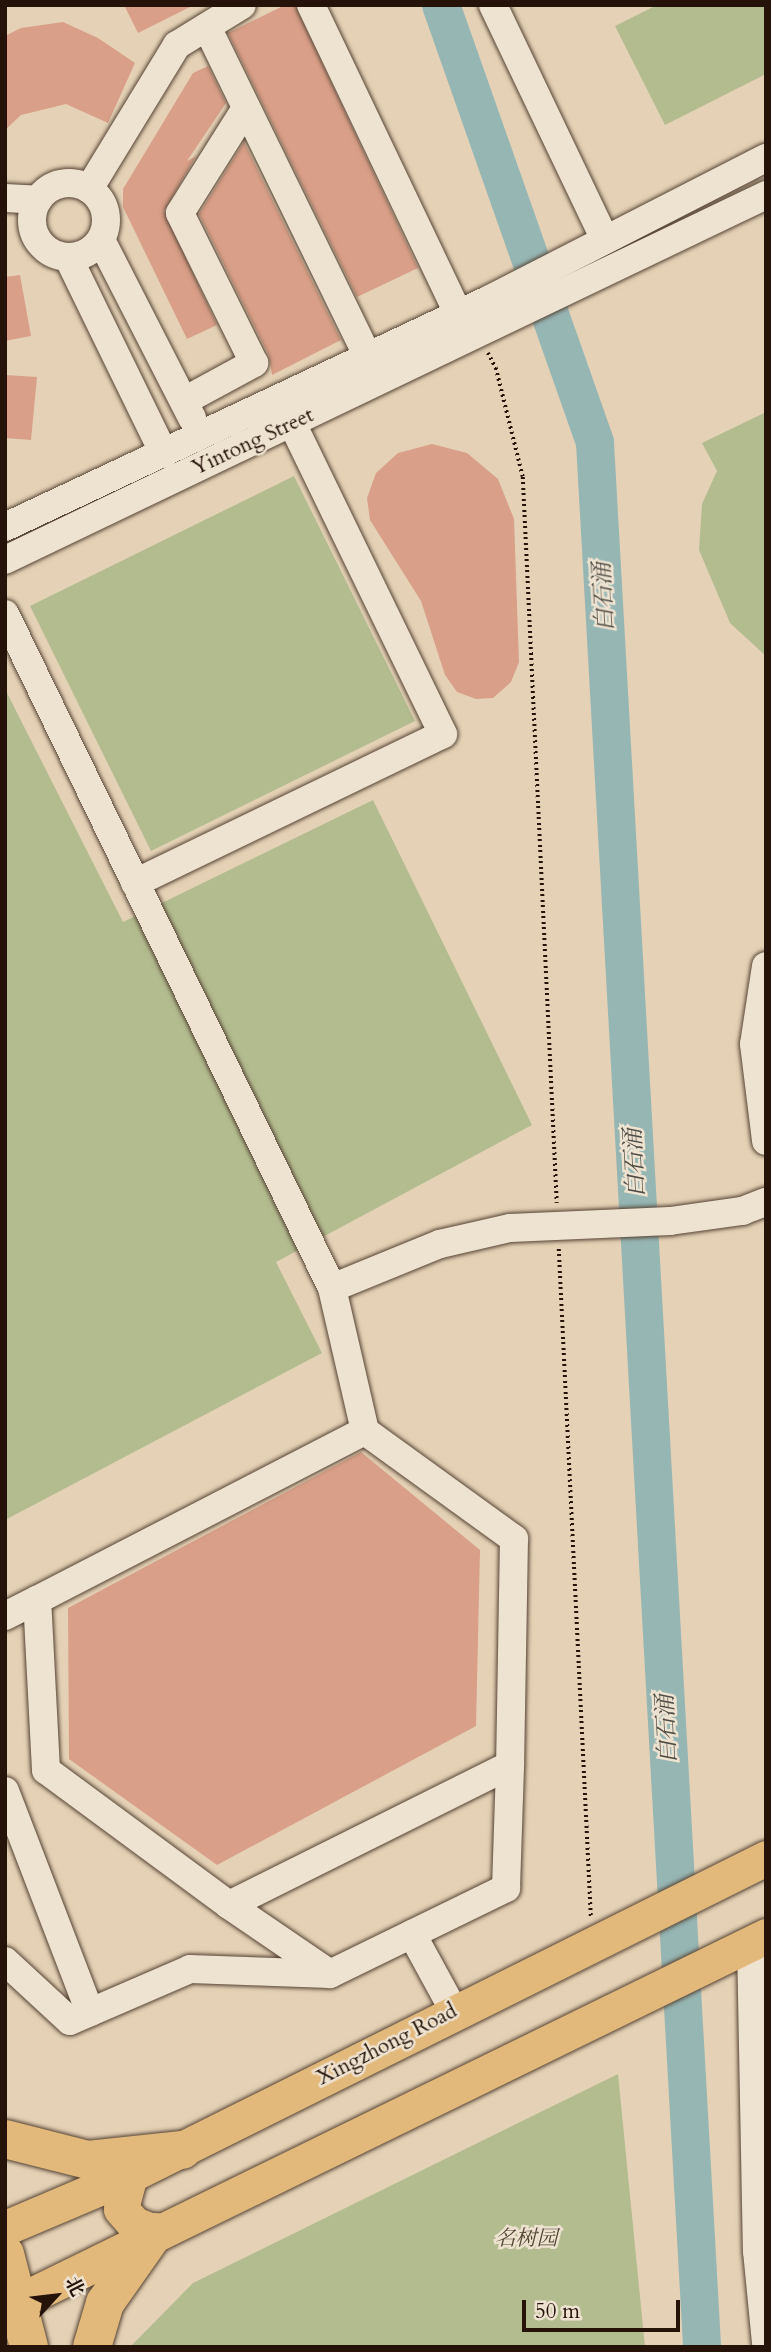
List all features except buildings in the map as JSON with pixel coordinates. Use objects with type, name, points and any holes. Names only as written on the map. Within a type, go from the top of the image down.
[{"type":"highway","points":[[5,2139],[88,2160],[182,2150]]},
{"type":"highway","points":[[92,2347],[105,2303],[155,2232]]},
{"type":"highway","points":[[5,2254],[11,2305],[29,2347]]},
{"type":"main road","name":"Xingzhong Road","points":[[5,2228],[182,2150],[453,2011],[756,1863]]},
{"type":"main road","points":[[11,2305],[155,2232],[761,1939]]},
{"type":"main road","points":[[130,2175],[121,2210],[134,2224],[155,2232]]},
{"type":"street","points":[[89,189],[177,45],[243,5]]},
{"type":"street","points":[[311,5],[458,313]]},
{"type":"street","points":[[493,5],[597,244]]},
{"type":"street","points":[[207,27],[368,357]]},
{"type":"street","points":[[184,401],[254,363],[180,213],[246,108]]},
{"type":"street","points":[[489,320],[597,244],[766,158]]},
{"type":"street","points":[[56,186],[89,189],[106,218],[101,240],[86,253],[68,257],[55,254],[37,237],[33,225],[38,200],[56,186]]},
{"type":"street","points":[[489,320],[603,275],[766,195]]},
{"type":"street","points":[[5,198],[38,200]]},
{"type":"street","points":[[101,240],[202,436]]},
{"type":"street","points":[[68,257],[164,454]]},
{"type":"street","name":"Yintong Street","points":[[5,527],[202,436],[286,412],[368,357],[458,313],[489,320]]},
{"type":"street","name":"Yintong Street","points":[[5,560],[286,412],[489,320]]},
{"type":"street","points":[[135,883],[443,734],[286,412]]},
{"type":"street","points":[[5,614],[332,1288],[365,1431],[514,1539],[506,1888],[330,1974],[190,1969],[70,2021],[5,1961]]},
{"type":"street","points":[[766,966],[754,1044],[766,1141]]},
{"type":"street","points":[[332,1288],[440,1244],[510,1228],[670,1221],[742,1211],[766,1202]]},
{"type":"street","points":[[5,1616],[365,1431]]},
{"type":"street","points":[[37,1600],[46,1770],[229,1905],[330,1974]]},
{"type":"street","points":[[229,1905],[510,1765]]},
{"type":"street","points":[[5,1791],[90,2012]]},
{"type":"street","points":[[412,1934],[453,2011]]},
{"type":"street","points":[[761,1939],[762,2249],[766,2343]]},
{"type":"path","points":[[489,320],[496,368],[523,477],[604,1936]]},
{"type":"green space","points":[[657,5],[766,5],[766,74],[665,125],[615,26]]},
{"type":"green space","points":[[766,412],[766,656],[730,623],[699,550],[702,504],[717,471],[702,443]]},
{"type":"green space","points":[[294,476],[415,721],[151,851],[30,606]]},
{"type":"green space","points":[[5,689],[123,922],[373,800],[532,1125],[276,1262],[322,1353],[5,1520]]},
{"type":"green space","name":"名树园","points":[[618,2074],[645,2347],[130,2347],[193,2283]]},
{"type":"waterway","name":"白石涌","points":[[441,5],[595,443],[702,2347]]}]
